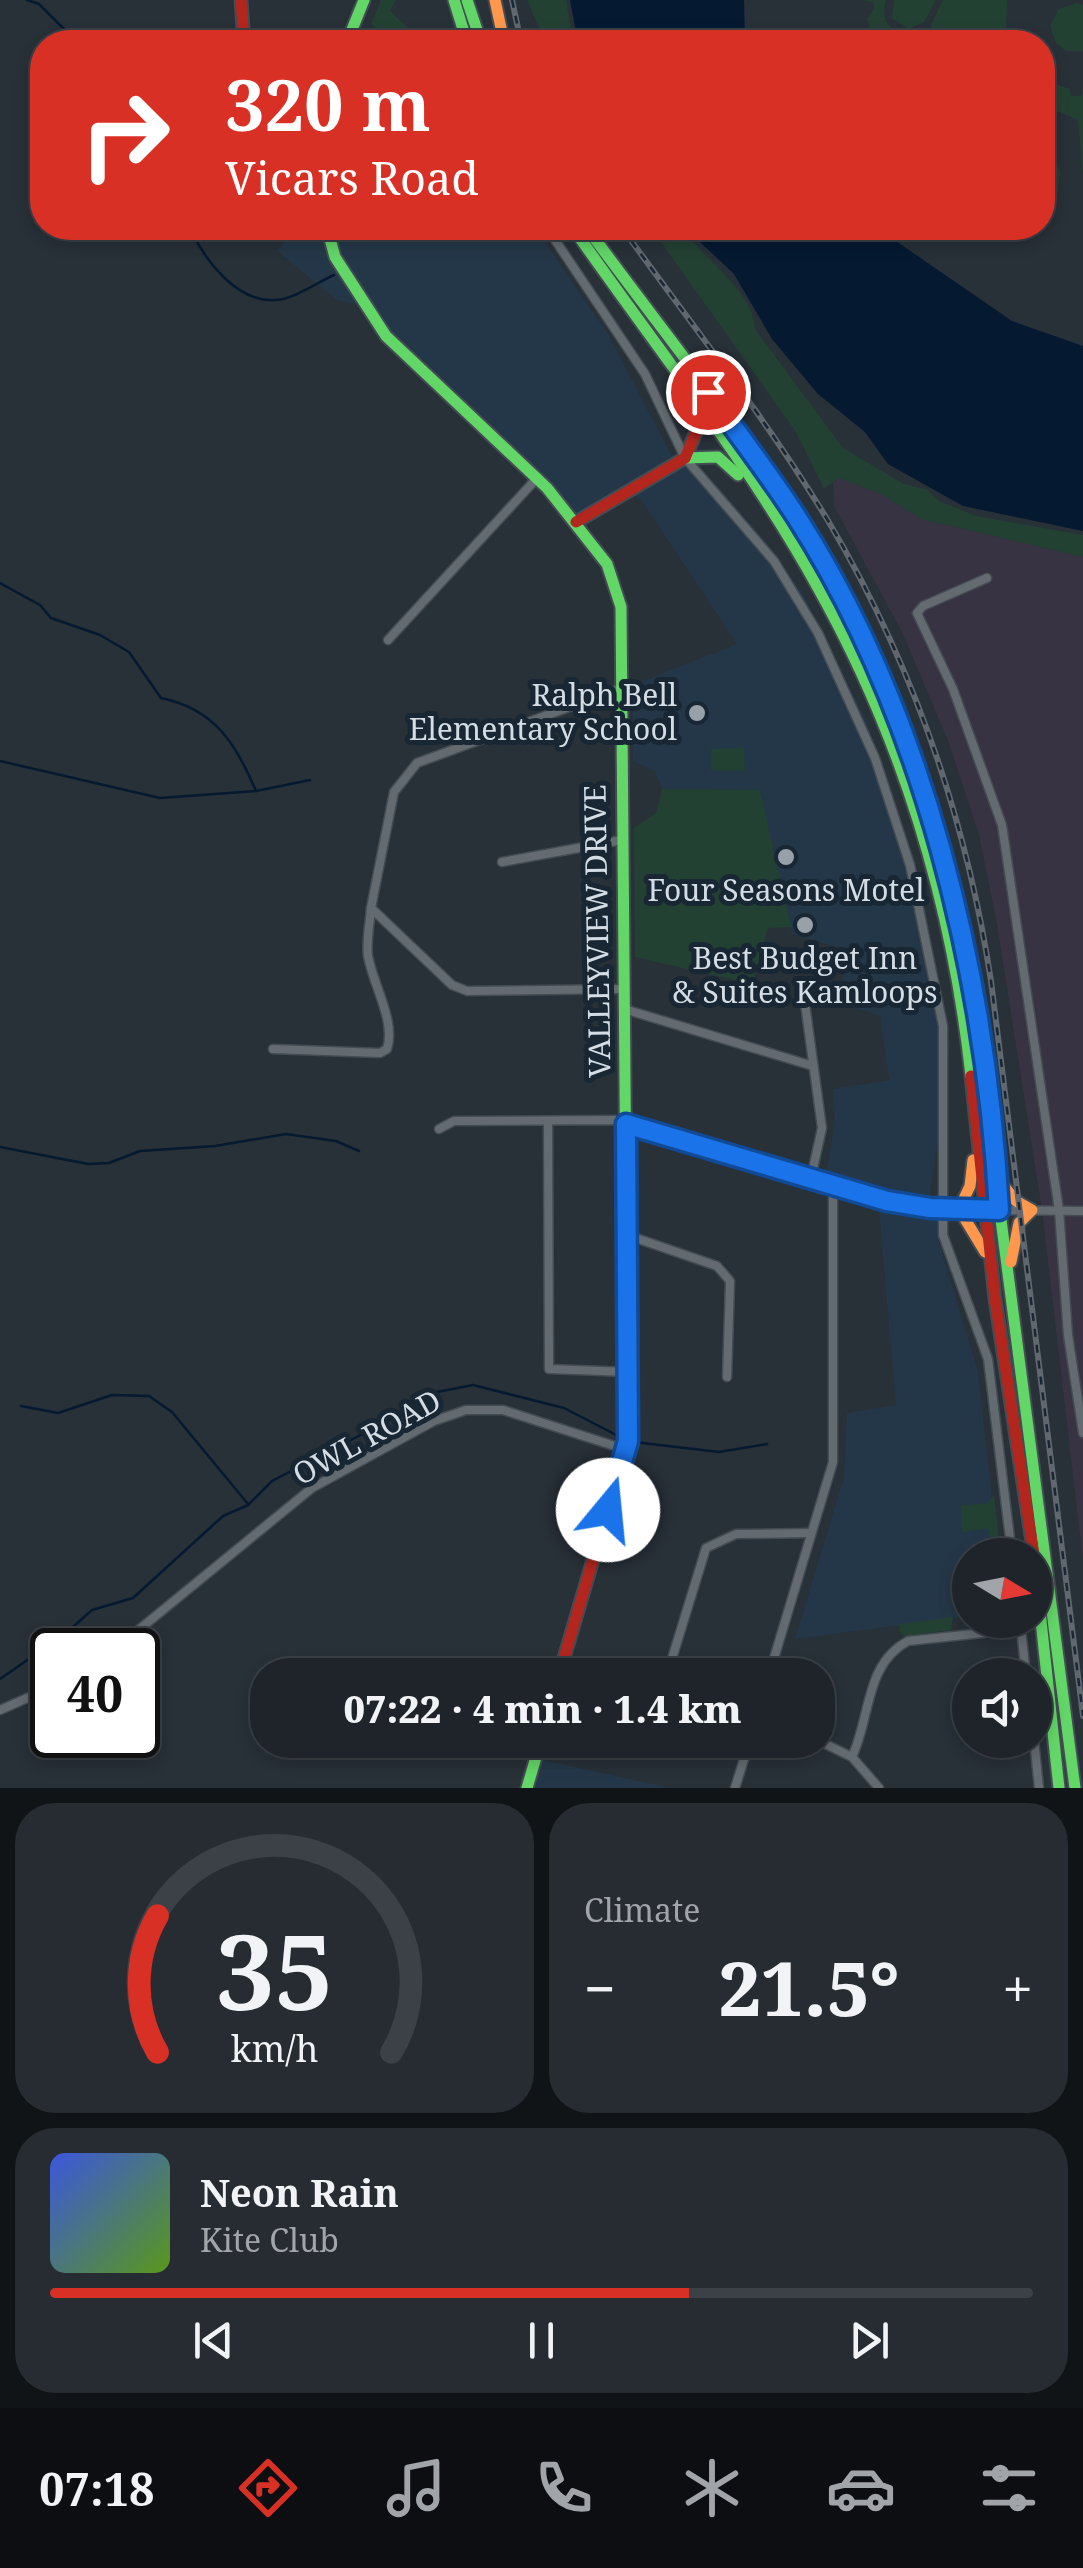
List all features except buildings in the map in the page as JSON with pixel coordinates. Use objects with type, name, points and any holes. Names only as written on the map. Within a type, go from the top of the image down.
[{"type":"main road","points":[[241,0],[243,30]]},
{"type":"main road","points":[[352,29],[364,0]]},
{"type":"main road","points":[[454,0],[463,30]]},
{"type":"main road","points":[[467,0],[477,30]]},
{"type":"main road","points":[[495,0],[501,30]]},
{"type":"main road","name":"VALLEYVIEW DRIVE","points":[[329,240],[334,258],[386,336],[418,372],[538,478],[576,522],[616,581],[621,607],[627,1450],[564,1658]]},
{"type":"main road","points":[[582,240],[670,361],[819,586],[884,718],[923,832],[951,941],[976,1136],[1008,1278],[1074,1788]]},
{"type":"main road","points":[[596,240],[796,517],[835,585],[918,772],[957,913],[997,1178],[990,1263],[1031,1538]]},
{"type":"main road","points":[[608,240],[667,335]]},
{"type":"main road","points":[[670,361],[698,424],[696,442],[685,458]]},
{"type":"main road","points":[[576,522],[719,435]]},
{"type":"main road","points":[[719,435],[748,448]]},
{"type":"main road","points":[[685,458],[718,457],[789,538]]},
{"type":"main road","points":[[626,1124],[901,1204],[993,1209]]},
{"type":"main road","points":[[959,1209],[970,1186],[976,1136]]},
{"type":"main road","points":[[997,1178],[1016,1201],[1032,1210],[1016,1229],[1008,1278]]},
{"type":"main road","points":[[959,1209],[990,1263]]},
{"type":"main road","points":[[1043,1638],[1059,1788]]},
{"type":"main road","points":[[527,1788],[535,1758]]},
{"type":"street","points":[[555,240],[644,374],[685,458],[774,561],[826,648],[875,758],[910,865],[943,1026],[943,1235],[988,1359],[1010,1538]]},
{"type":"street","points":[[388,640],[538,478]]},
{"type":"street","points":[[987,578],[923,606],[917,613],[953,689],[1002,825],[1058,1210],[1068,1335],[1083,1433]]},
{"type":"street","points":[[272,1049],[387,1049],[387,1019],[375,992],[367,950],[394,792],[417,762],[621,688]]},
{"type":"street","points":[[502,862],[622,840]]},
{"type":"street","points":[[372,908],[452,986],[466,991],[624,989]]},
{"type":"street","points":[[804,996],[822,1128],[811,1178]]},
{"type":"street","points":[[624,1009],[813,1066]]},
{"type":"street","points":[[439,1129],[454,1121],[615,1120],[626,1124]]},
{"type":"street","points":[[548,1121],[549,1369],[628,1372]]},
{"type":"street","points":[[774,1658],[832,1462],[833,1186]]},
{"type":"street","points":[[993,1209],[1083,1211]]},
{"type":"street","points":[[627,1236],[717,1266],[730,1282],[727,1377]]},
{"type":"street","name":"OWL ROAD","points":[[141,1628],[312,1488],[434,1421],[466,1410],[503,1410],[627,1450]]},
{"type":"street","points":[[672,1658],[706,1548],[736,1534],[811,1533]]},
{"type":"street","points":[[852,1757],[878,1666],[892,1650],[908,1641],[952,1635]]},
{"type":"street","points":[[0,1710],[30,1697]]},
{"type":"street","points":[[835,1748],[852,1757],[879,1788]]},
{"type":"street","points":[[735,1788],[744,1758]]},
{"type":"street","points":[[1036,1758],[1039,1788]]},
{"type":"shaded area","points":[[570,0],[744,0],[745,30],[576,30]]},
{"type":"shaded area","points":[[286,240],[543,240],[608,334],[676,464],[705,472],[766,542],[804,596],[867,722],[917,870],[950,1045],[930,1197],[942,1209],[937,1236],[978,1372],[996,1538],[952,1538],[952,1618],[795,1639],[844,1477],[847,1413],[896,1405],[879,1209],[833,1186],[827,1168],[835,1121],[833,1089],[889,1080],[880,1016],[837,1001],[850,951],[792,934],[760,790],[662,789],[655,771],[633,761],[633,685],[737,644],[642,501],[630,490],[576,522],[362,306],[337,300],[277,251]]},
{"type":"shaded area","points":[[698,240],[894,240],[1012,321],[1083,346],[1083,531],[963,506],[888,464],[865,432],[818,394],[772,339],[734,274]]},
{"type":"shaded area","points":[[839,478],[881,494],[921,519],[1083,557],[1083,1560],[1042,1210],[997,924],[979,835],[949,743],[902,632],[834,506],[833,482]]},
{"type":"shaded area","points":[[543,1760],[670,1788],[535,1788]]},
{"type":"green space","points":[[381,0],[396,0],[390,11],[408,28],[379,30],[371,24]]},
{"type":"green space","points":[[527,0],[566,0],[571,30],[540,30]]},
{"type":"green space","points":[[860,0],[886,0],[886,21],[896,30],[870,30],[867,19],[874,9],[873,2]]},
{"type":"green space","points":[[894,0],[936,0],[924,22],[909,29],[892,18]]},
{"type":"green space","points":[[943,0],[1007,0],[1006,30],[932,30],[931,25]]},
{"type":"green space","points":[[1083,5],[1083,51],[1066,51],[1056,43],[1055,30],[1050,26],[1059,9]]},
{"type":"green space","points":[[1055,84],[1070,89],[1071,96],[1082,96],[1083,88],[1083,174],[1078,120],[1055,110]]},
{"type":"green space","points":[[1055,158],[1060,172],[1055,201]]},
{"type":"green space","points":[[660,240],[692,240],[727,277],[747,303],[755,329],[843,448],[904,484],[926,489],[939,501],[976,516],[1083,535],[1083,557],[921,519],[881,494],[839,478],[824,489],[796,432]]},
{"type":"green space","points":[[744,748],[745,770],[711,771],[711,749]]},
{"type":"green space","points":[[662,789],[760,790],[791,927],[768,928],[752,984],[635,957],[634,828],[656,813]]},
{"type":"green space","points":[[994,1495],[999,1538],[990,1538],[988,1528],[962,1532],[961,1506],[987,1503]]},
{"type":"green space","points":[[952,1617],[951,1630],[905,1636],[899,1624]]},
{"type":"waterway","points":[[27,0],[39,4],[65,30]]},
{"type":"waterway","points":[[197,240],[223,277],[261,299],[290,297],[334,275]]},
{"type":"waterway","points":[[0,583],[40,605],[51,618],[100,635],[129,652],[161,698],[196,711],[221,731],[256,791]]},
{"type":"waterway","points":[[0,761],[160,798],[256,791],[310,780]]},
{"type":"waterway","points":[[0,1147],[88,1164],[109,1163],[140,1151],[215,1146],[286,1134],[336,1141],[359,1151]]},
{"type":"waterway","points":[[0,1679],[92,1610],[133,1598],[223,1516],[248,1505],[272,1481],[395,1417],[427,1394],[473,1385],[564,1408],[622,1438]]},
{"type":"waterway","points":[[21,1406],[58,1413],[112,1395],[149,1396],[172,1412],[248,1504]]},
{"type":"waterway","points":[[634,1442],[719,1452],[767,1444]]},
{"type":"railway","points":[[512,0],[518,30]]},
{"type":"railway","points":[[631,240],[754,408],[827,519],[885,628],[951,800],[991,981],[1083,1716]]},
{"type":"traffic: fast","points":[[352,30],[364,0]]},
{"type":"traffic: fast","points":[[454,0],[463,30]]},
{"type":"traffic: fast","points":[[467,0],[477,30]]},
{"type":"traffic: fast","points":[[330,240],[335,257],[386,336],[547,488],[607,564],[621,607],[627,1320]]},
{"type":"traffic: fast","points":[[582,240],[761,494],[848,644],[899,763],[937,885],[971,1076]]},
{"type":"traffic: fast","points":[[596,240],[722,408],[798,518],[865,646],[919,780]]},
{"type":"traffic: fast","points":[[685,458],[718,457],[738,475]]},
{"type":"traffic: fast","points":[[985,1097],[1075,1788]]},
{"type":"traffic: fast","points":[[1043,1638],[1059,1788]]},
{"type":"traffic: fast","points":[[527,1788],[536,1758]]},
{"type":"traffic: slow","points":[[495,0],[501,30]]},
{"type":"traffic: slow","points":[[919,780],[952,897],[985,1097]]},
{"type":"traffic: slow","points":[[626,1124],[887,1201],[930,1208],[990,1209]]},
{"type":"traffic: slow","points":[[973,1160],[970,1186],[959,1209],[985,1252]]},
{"type":"traffic: slow","points":[[997,1178],[1016,1201],[1032,1210],[1019,1223],[1011,1262]]},
{"type":"traffic: jam","points":[[241,0],[243,30]]},
{"type":"traffic: jam","points":[[685,458],[696,432],[692,405]]},
{"type":"traffic: jam","points":[[576,522],[685,458]]},
{"type":"traffic: jam","points":[[971,1076],[995,1299],[1031,1538]]},
{"type":"traffic: jam","points":[[564,1658],[628,1441],[627,1320]]},
{"type":"place","name":"Ralph Bell Elementary School","points":[[697,713]]},
{"type":"place","name":"Four Seasons Motel","points":[[786,857]]},
{"type":"place","name":"Best Budget Inn & Suites Kamloops","points":[[805,925]]},
{"type":"route","points":[[608,1510],[628,1441],[626,1124],[887,1201],[930,1208],[999,1210],[971,986],[938,834],[918,772],[835,585],[796,517],[708,392]]}]
